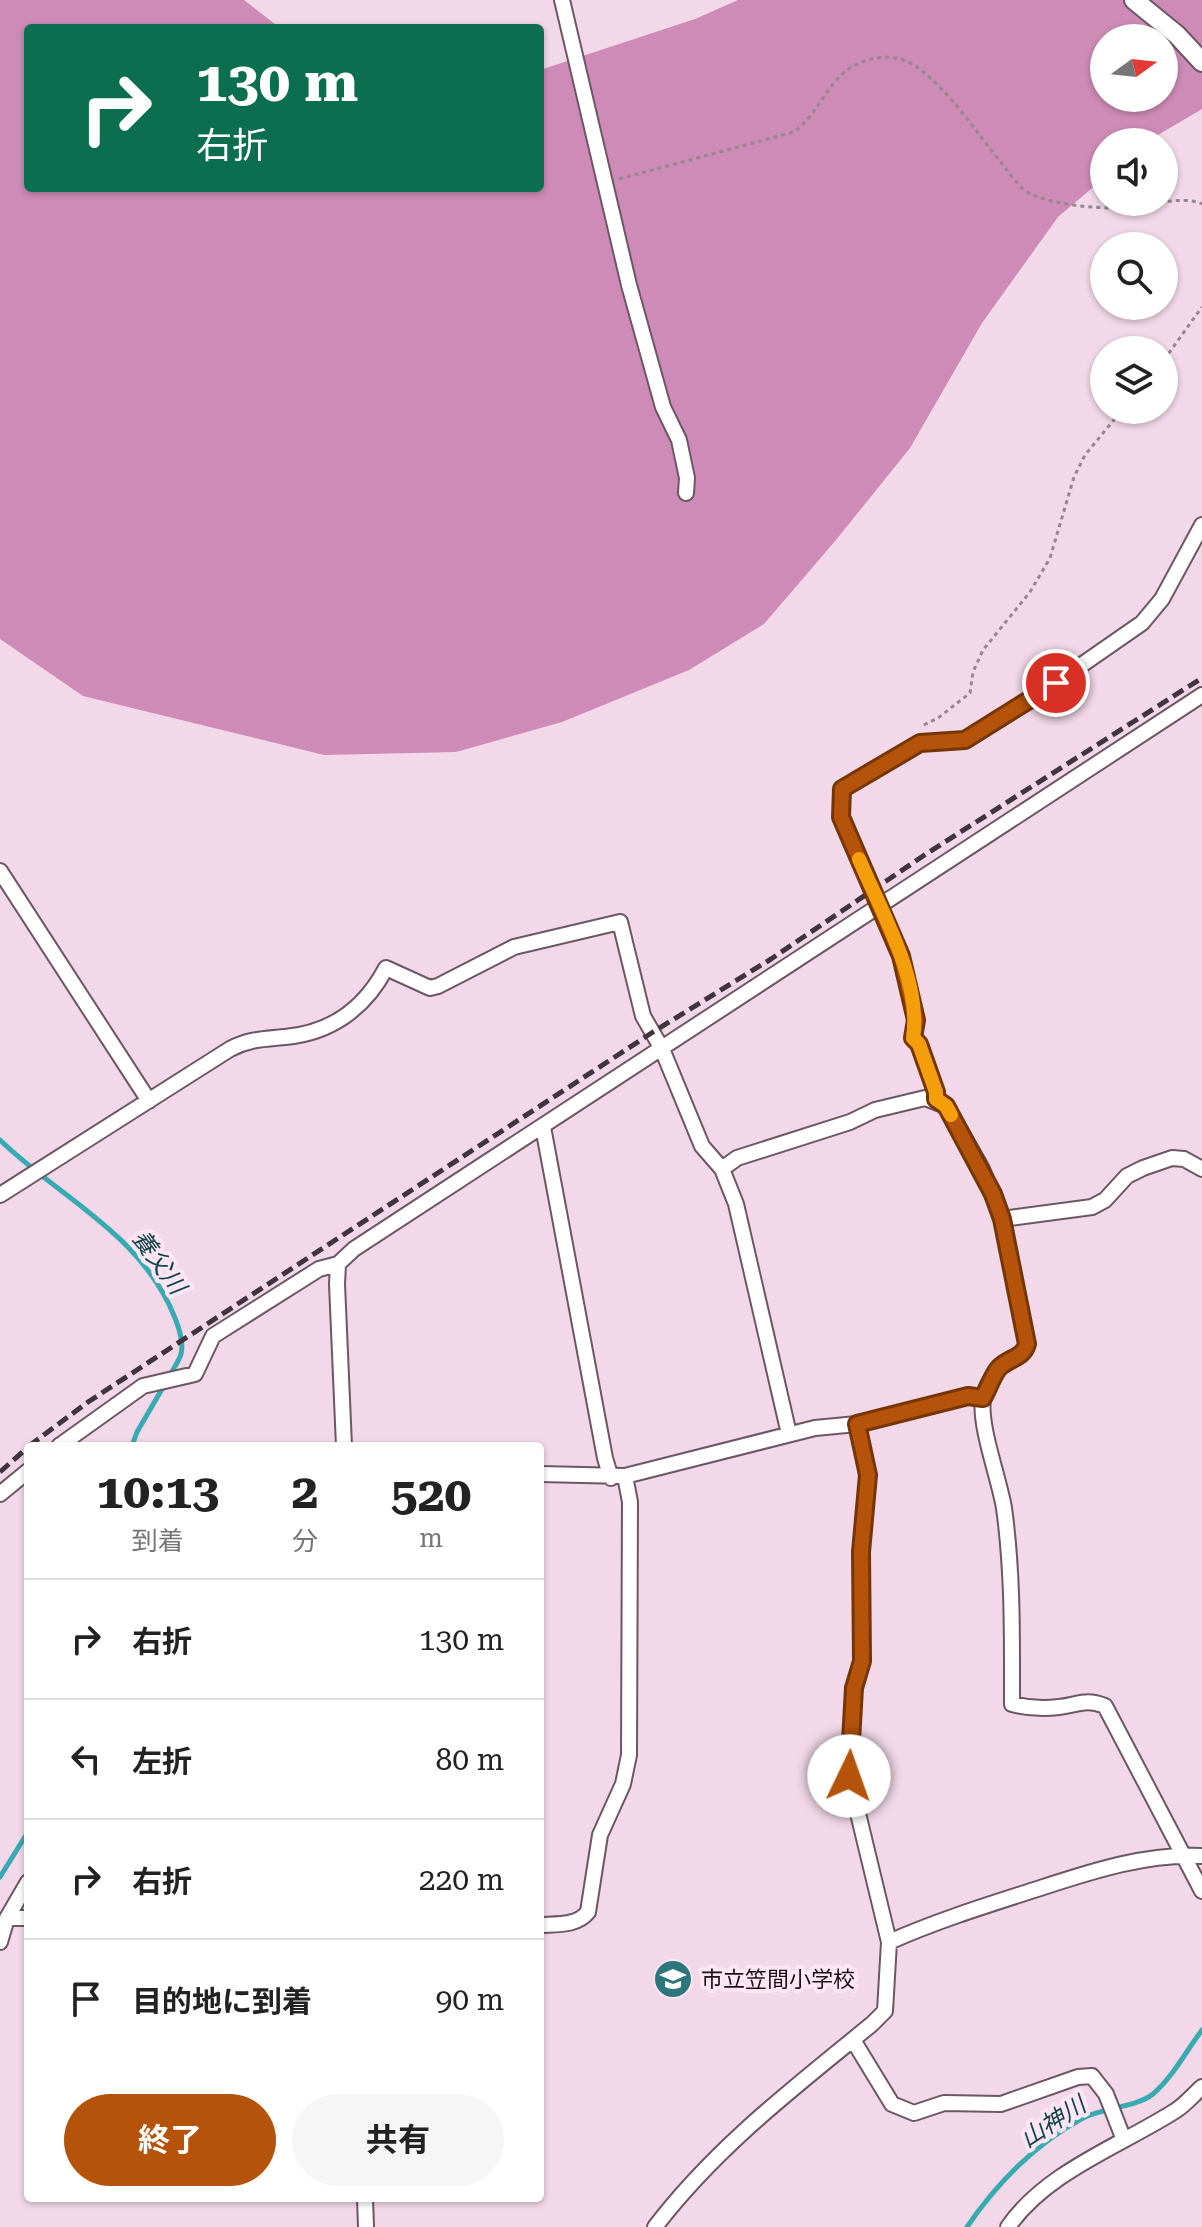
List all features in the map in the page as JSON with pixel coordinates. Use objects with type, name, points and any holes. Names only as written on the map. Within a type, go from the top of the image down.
[{"type":"street","points":[[562,0],[629,285],[663,407],[679,440],[687,478],[686,493]]},
{"type":"street","points":[[1134,0],[1177,35],[1202,62]]},
{"type":"street","points":[[936,1099],[919,1044],[913,1038],[916,1020],[901,956],[841,817],[842,789],[920,743],[965,740],[1034,698],[1132,630],[1156,608],[1202,525]]},
{"type":"street","points":[[65,1442],[143,1386],[195,1374],[213,1336],[319,1269],[338,1264],[354,1249],[1202,695]]},
{"type":"street","points":[[0,871],[149,1101]]},
{"type":"street","points":[[0,1195],[249,1039],[300,1035],[336,1023],[369,995],[386,968],[430,988],[514,947],[620,922],[643,1016],[662,1049],[702,1146],[722,1169],[736,1204],[789,1434]]},
{"type":"street","points":[[722,1169],[737,1158],[850,1122],[875,1110],[925,1098],[936,1099],[946,1106],[982,1169],[1002,1219],[1027,1344],[1018,1357],[1000,1366],[983,1398],[987,1435],[1003,1505],[1013,1587],[1012,1704],[1060,1707],[1090,1700],[1105,1706],[1202,1891]]},
{"type":"street","points":[[543,1127],[605,1458],[630,1502],[629,1755],[623,1784],[600,1835],[588,1912],[582,1919],[544,1925]]},
{"type":"street","points":[[1002,1219],[1092,1207],[1105,1200],[1127,1176],[1172,1158],[1184,1159],[1202,1169]]},
{"type":"street","points":[[338,1264],[344,1442]]},
{"type":"street","points":[[544,1474],[618,1477],[815,1428],[857,1424],[968,1396],[983,1398]]},
{"type":"street","points":[[655,2227],[676,2199],[764,2111],[885,2011],[889,1942],[849,1776],[854,1688],[862,1661],[861,1552],[868,1475],[857,1424]]},
{"type":"street","points":[[0,1494],[24,1474]]},
{"type":"street","points":[[889,1942],[931,1925],[1093,1872],[1171,1855],[1202,1856]]},
{"type":"street","points":[[0,1942],[7,1918],[24,1889]]},
{"type":"street","points":[[7,1918],[24,1918]]},
{"type":"street","points":[[853,2040],[892,2104],[914,2113],[944,2103],[1001,2104],[1078,2077],[1092,2076],[1106,2094],[1124,2140]]},
{"type":"street","points":[[1008,2227],[1057,2180],[1177,2110],[1202,2087]]},
{"type":"street","points":[[365,2202],[366,2227]]},
{"type":"path","points":[[606,182],[794,132],[845,72],[857,64],[887,57],[906,60],[937,85],[1025,192],[1054,201],[1117,208],[1194,201],[1202,204]]},
{"type":"path","points":[[1178,340],[1202,307]]},
{"type":"path","points":[[915,730],[938,718],[970,693],[973,672],[983,650],[1030,592],[1050,558],[1074,477],[1085,455],[1110,424]]},
{"type":"shaded area","points":[[0,0],[244,0],[275,24],[24,24],[24,192],[544,192],[544,69],[695,19],[738,0],[1202,0],[1202,109],[1170,128],[1090,128],[1090,190],[1058,217],[982,323],[910,448],[764,624],[689,670],[562,722],[456,752],[324,755],[83,696],[0,639]]},
{"type":"waterway","name":"養父川","points":[[0,1140],[121,1240],[161,1289],[175,1318],[182,1345],[181,1354],[170,1375]]},
{"type":"waterway","name":"養父川","points":[[133,1442],[165,1384]]},
{"type":"waterway","name":"養父川","points":[[0,1877],[24,1838]]},
{"type":"waterway","name":"山神川","points":[[967,2227],[1004,2180],[1049,2140],[1083,2118],[1138,2102],[1153,2094],[1173,2072],[1202,2030]]},
{"type":"railway","points":[[34,1442],[88,1402],[653,1032],[771,959],[926,854],[1202,678]]},
{"type":"railway","points":[[0,1472],[24,1451]]},
{"type":"slow traffic","points":[[859,859],[901,956],[916,1020],[913,1038],[919,1044],[936,1099],[946,1106],[951,1115]]},
{"type":"place","name":"市立笠間小学校","points":[[673,1979]]},
{"type":"route","points":[[849,1776],[854,1688],[862,1661],[861,1552],[868,1475],[857,1424],[968,1396],[983,1398],[1000,1366],[1018,1357],[1027,1344],[1002,1219],[982,1169],[946,1106],[936,1099],[919,1044],[913,1038],[916,1020],[901,956],[841,817],[842,789],[920,743],[965,740],[1056,683]]}]
